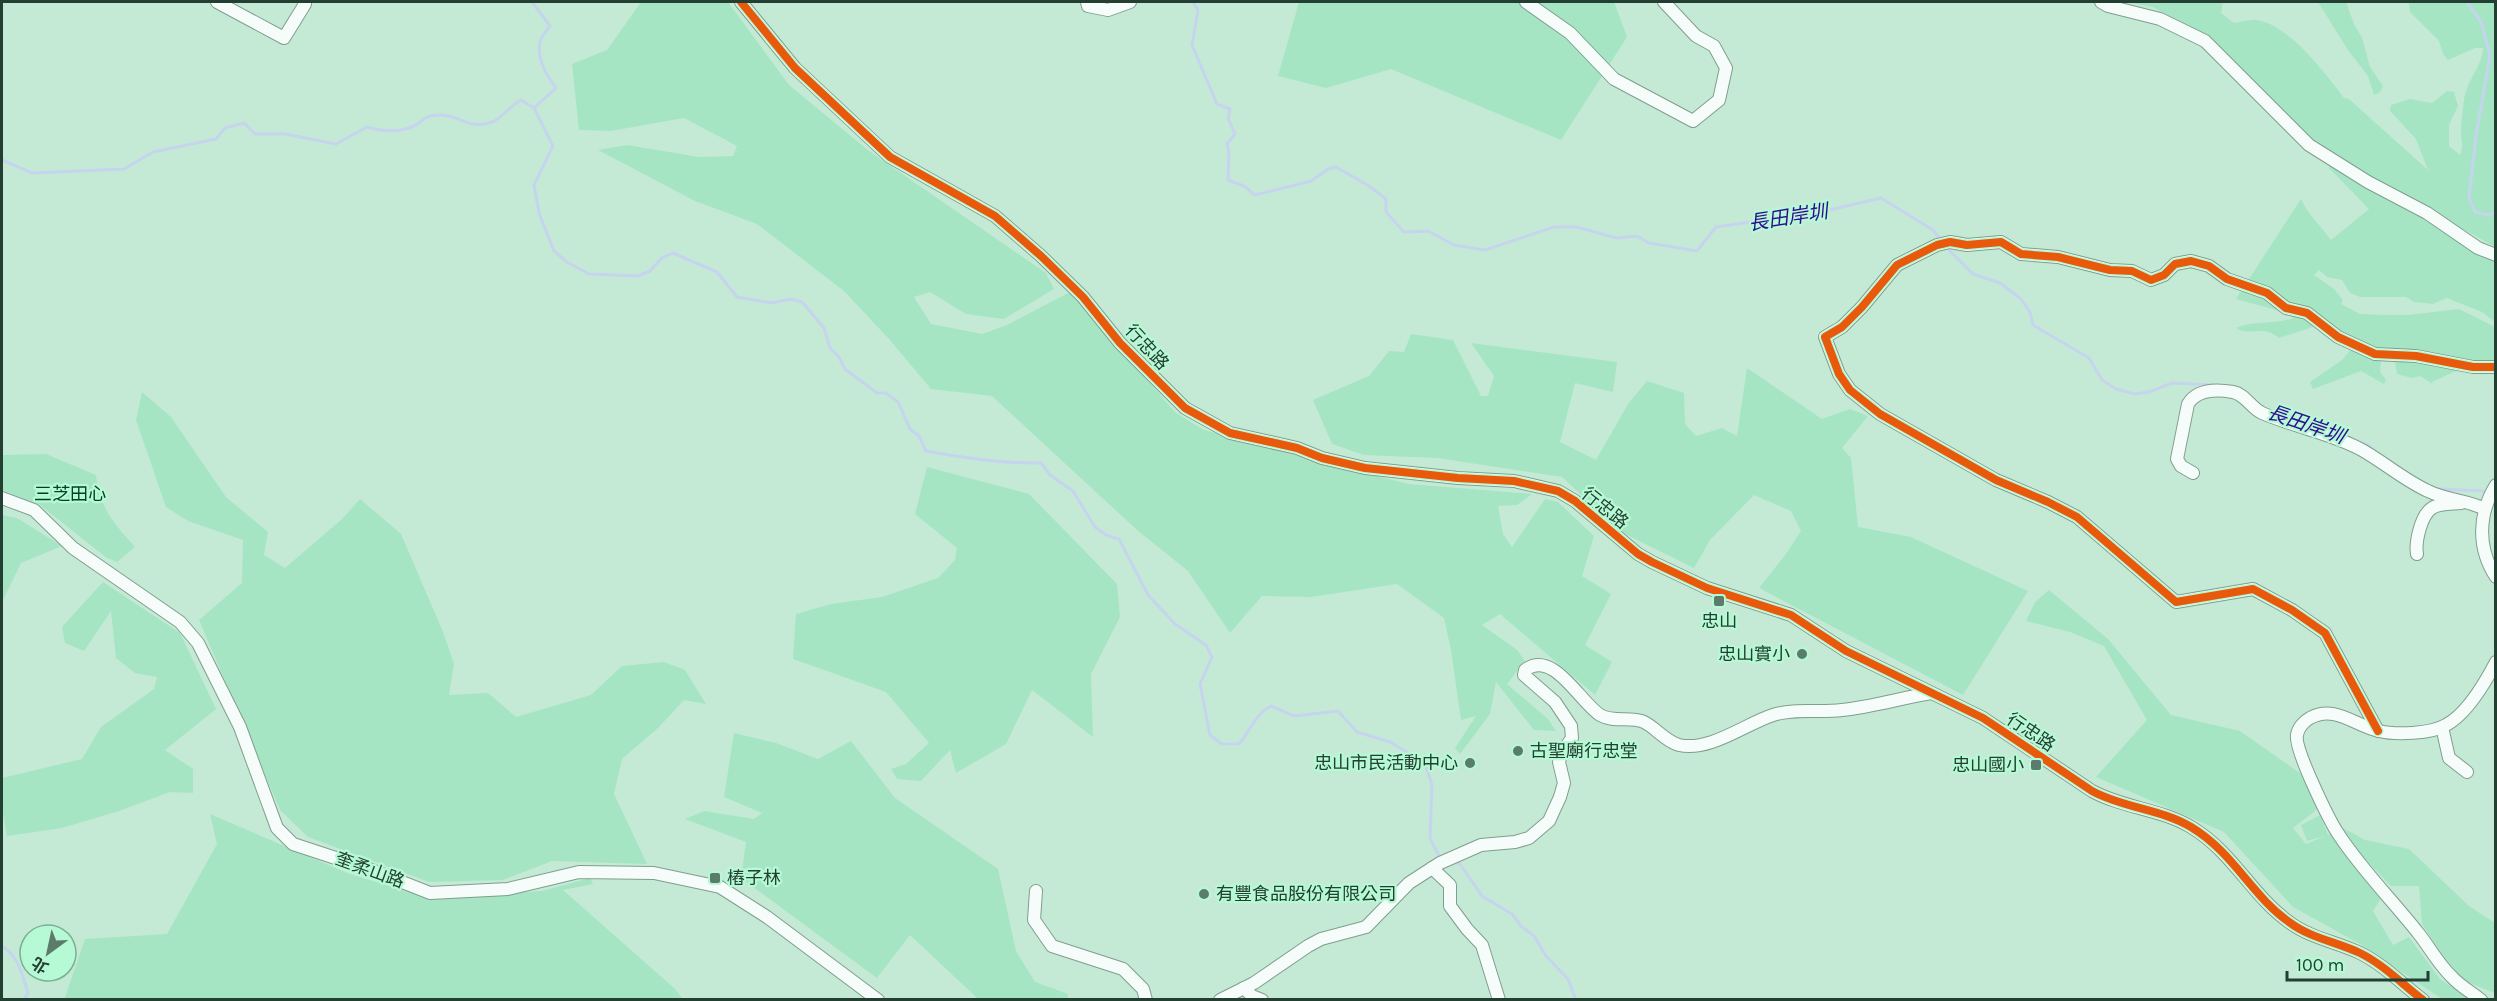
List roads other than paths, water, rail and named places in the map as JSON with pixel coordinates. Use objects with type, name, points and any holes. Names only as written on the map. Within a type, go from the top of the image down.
[{"type":"street","points":[[217,2],[284,38],[305,4]]},
{"type":"street","name":"行忠路","points":[[741,2],[795,68],[890,157],[995,216],[1041,256],[1083,297],[1120,343],[1185,408],[1230,434],[1297,448],[1322,458],[1365,468],[1458,478],[1514,481],[1558,491],[1575,501],[1638,554],[1652,562],[1707,588],[1791,615],[1846,651],[1983,718],[2099,795],[2164,815],[2190,826],[2227,855],[2277,913],[2290,924],[2309,934],[2361,954],[2392,974],[2423,999]]},
{"type":"street","points":[[1087,2],[1088,6],[1108,10],[1130,2]]},
{"type":"street","points":[[1526,2],[1570,33],[1614,79],[1694,121],[1719,100],[1726,68],[1714,46],[1696,36],[1664,2]]},
{"type":"street","points":[[2101,2],[2108,6],[2160,19],[2205,41],[2309,146],[2368,182],[2427,213],[2478,248],[2496,255]]},
{"type":"street","points":[[2378,731],[2325,633],[2292,610],[2253,589],[2176,602],[2077,517],[1996,480],[1880,414],[1850,390],[1839,374],[1825,337],[1842,327],[1856,314],[1897,265],[1915,255],[1950,242],[1967,246],[2001,242],[2021,254],[2058,257],[2110,270],[2132,271],[2151,280],[2164,275],[2175,264],[2191,261],[2209,266],[2227,279],[2267,293],[2286,308],[2307,312],[2338,336],[2375,354],[2393,357],[2416,356],[2473,367],[2496,367]]},
{"type":"street","points":[[2193,473],[2181,466],[2177,459],[2188,404],[2202,391],[2232,391],[2239,393],[2259,412],[2361,450],[2399,476],[2431,493],[2486,507]]},
{"type":"street","points":[[2494,488],[2486,507],[2481,536],[2484,553],[2496,577]]},
{"type":"street","name":"奎柔山路","points":[[2,498],[34,510],[73,549],[180,622],[198,643],[240,727],[277,828],[293,844],[369,869],[430,893],[508,889],[579,872],[654,873],[720,887],[767,917],[878,999]]},
{"type":"street","points":[[2417,554],[2416,545],[2427,512],[2433,507],[2471,502]]},
{"type":"street","points":[[2481,999],[2451,977],[2338,834],[2298,748],[2297,736],[2301,725],[2309,718],[2320,714],[2336,714],[2378,731],[2412,733],[2442,727],[2474,698],[2488,679],[2496,662]]},
{"type":"street","points":[[1220,999],[1244,988],[1321,939],[1366,927],[1409,883],[1436,865],[1481,845],[1515,842],[1529,838],[1544,826],[1557,809],[1563,783],[1559,762],[1563,750],[1572,738],[1571,726],[1554,702],[1524,675],[1525,670],[1532,665],[1540,664],[1550,668],[1607,719],[1643,722],[1677,744],[1687,746],[1717,739],[1785,712],[1856,709],[1931,693]]},
{"type":"street","points":[[2442,727],[2449,758],[2467,772]]},
{"type":"street","points":[[1436,865],[1450,885],[1450,906],[1482,945],[1499,999]]},
{"type":"street","points":[[1036,891],[1034,920],[1052,946],[1123,969],[1143,988],[1146,999]]},
{"type":"street","points":[[1244,988],[1252,996],[1262,999]]},
{"type":"waterway","points":[[532,2],[550,26],[539,48],[546,73],[556,88],[534,108],[553,146],[534,185],[539,213],[554,251],[567,262],[589,274],[638,276],[650,271],[662,258],[673,253],[717,272],[737,297],[772,303],[790,299],[802,302],[824,328],[830,348],[839,357],[845,369],[877,393],[886,393],[898,402],[910,429],[919,436],[926,451],[1012,463],[1041,463],[1050,475],[1073,491],[1095,527],[1106,535],[1119,539],[1148,595],[1175,624],[1206,645],[1212,657],[1200,684],[1210,735],[1222,744],[1239,744],[1257,718],[1271,706],[1294,716],[1338,711],[1357,732],[1390,742],[1425,763],[1432,785],[1430,838],[1439,856],[1442,857]]},
{"type":"waterway","name":"長田岸圳","points":[[1193,2],[1198,10],[1192,45],[1217,104],[1230,109],[1228,118],[1235,134],[1227,144],[1228,180],[1244,186],[1255,195],[1311,181],[1328,169],[1336,167],[1386,199],[1386,212],[1404,232],[1428,231],[1454,245],[1485,250],[1554,227],[1576,227],[1617,238],[1637,236],[1649,243],[1697,251],[1716,227],[1795,218],[1881,198],[1933,230],[1941,240]]},
{"type":"waterway","points":[[2467,2],[2481,22],[2490,55],[2476,136],[2469,198],[2475,212],[2490,215],[2496,212]]},
{"type":"waterway","points":[[2,160],[32,173],[124,169],[153,152],[216,139],[225,128],[244,123],[255,134],[285,134],[336,144],[367,127],[393,131],[404,130],[435,115],[449,116],[471,124],[484,124],[492,122],[521,100],[534,108]]},
{"type":"waterway","name":"長田岸圳","points":[[1947,248],[1973,274],[2000,283],[2021,299],[2030,312],[2033,325],[2089,358],[2102,380],[2116,389],[2135,394],[2149,392],[2172,383],[2214,385]]},
{"type":"waterway","name":"長田岸圳","points":[[2358,442],[2368,445],[2375,452]]},
{"type":"waterway","name":"長田岸圳","points":[[2439,489],[2483,491],[2488,495]]},
{"type":"waterway","points":[[1454,862],[1460,864],[1482,896],[1512,914],[1521,926],[1534,936],[1546,956],[1568,979],[1576,1000]]},
{"type":"waterway","points":[[2,946],[8,950],[19,966],[28,993],[24,1000]]},
{"type":"place","name":"忠山","points":[[1719,601]]},
{"type":"place","name":"忠山實小","points":[[1802,654]]},
{"type":"place","name":"古聖廟行忠堂","points":[[1518,751]]},
{"type":"place","name":"忠山市民活動中心","points":[[1470,763]]},
{"type":"place","name":"忠山國小","points":[[2036,765]]},
{"type":"place","name":"樁子林","points":[[715,878]]},
{"type":"place","name":"有豐食品股份有限公司","points":[[1204,894]]},
{"type":"park label","name":"三芝田心","points":[[70,494]]}]
